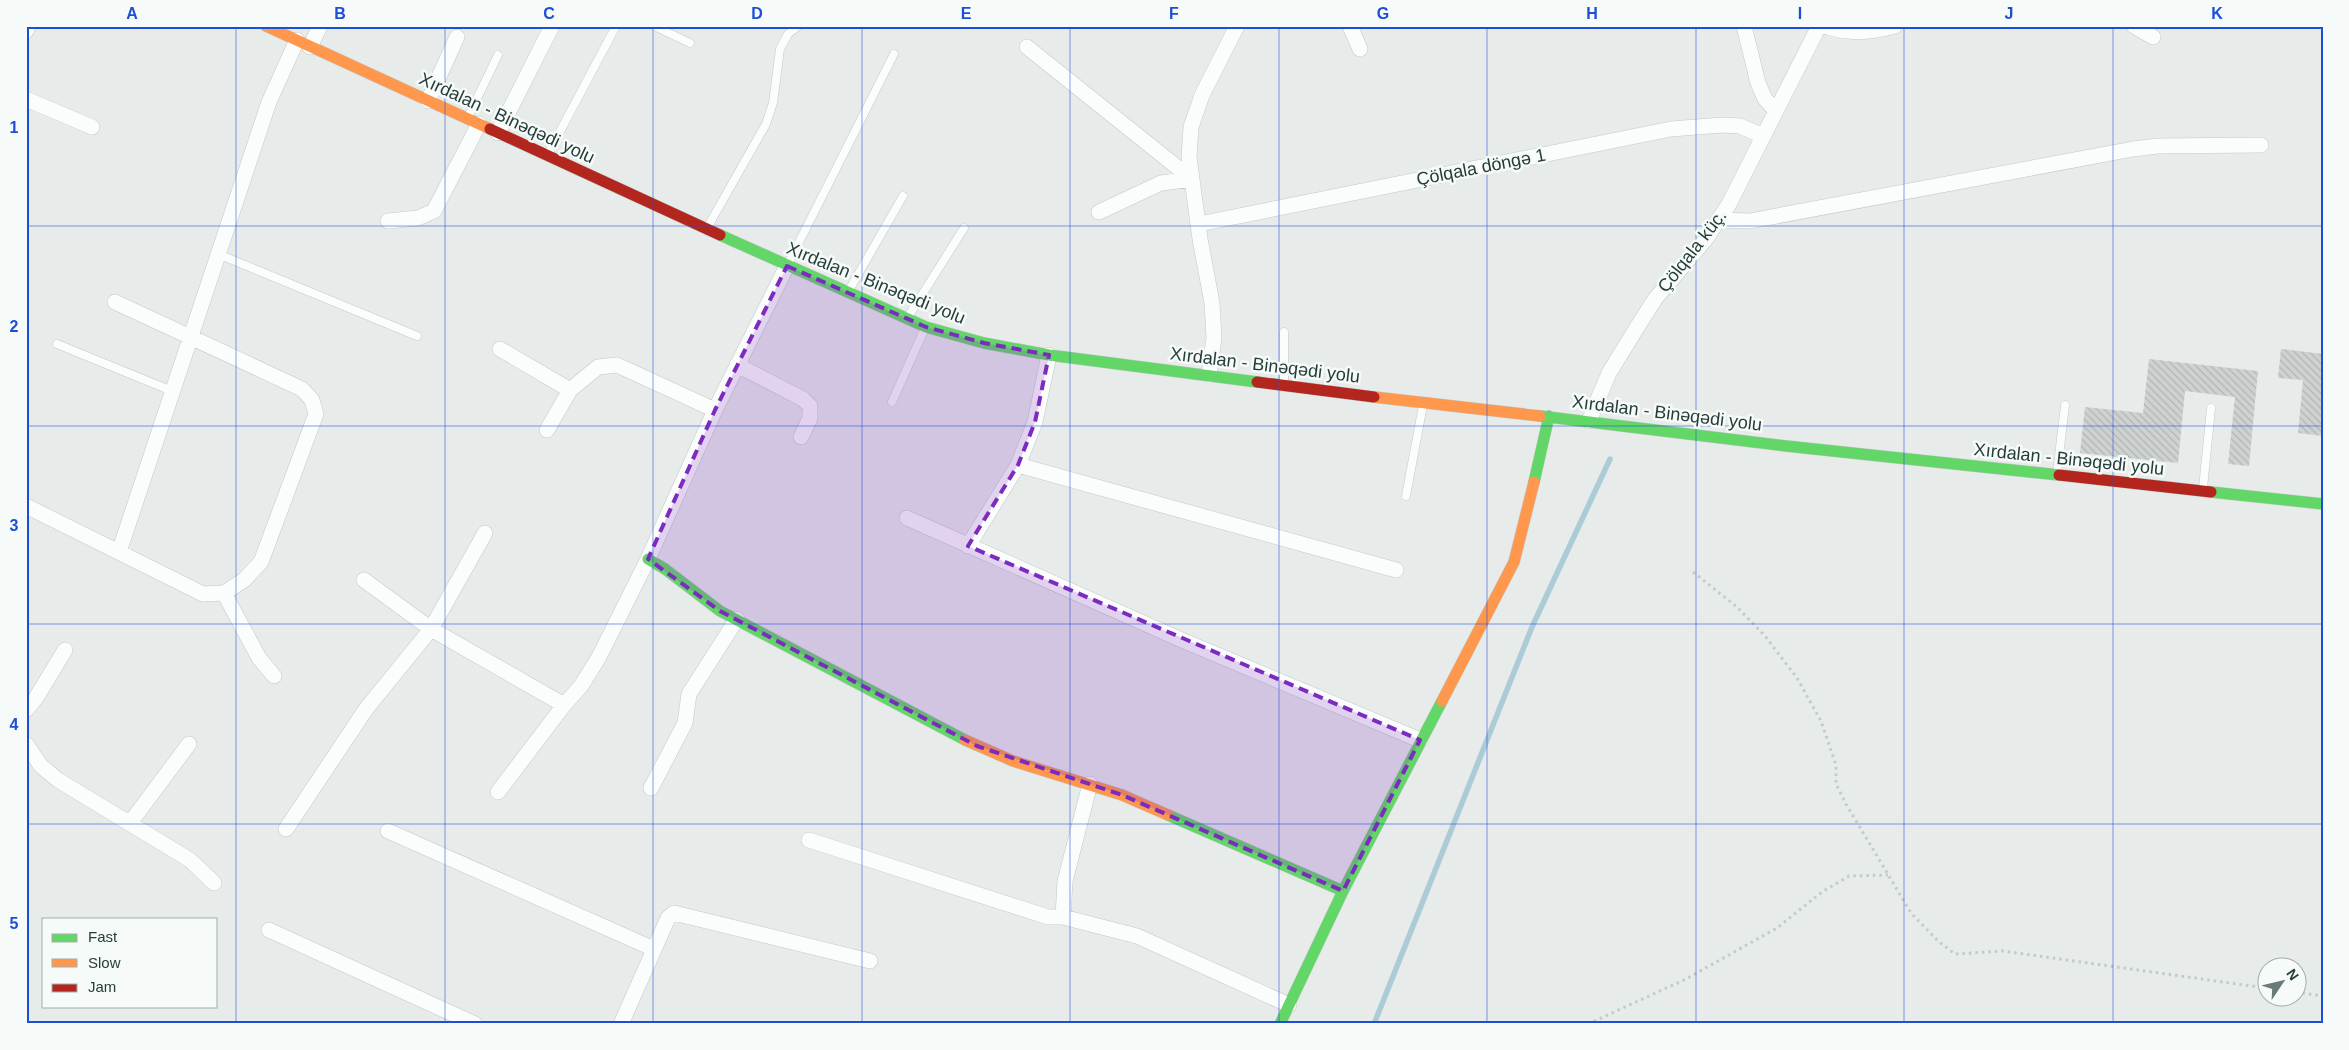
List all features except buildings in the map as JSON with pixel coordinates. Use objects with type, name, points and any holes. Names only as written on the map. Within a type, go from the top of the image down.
[{"type":"main road","name":"Xırdalan - Binəqədi yolu","points":[[266,26],[848,293],[926,326],[984,343],[1049,355],[1209,374],[1423,403],[1589,420],[1786,446],[2323,504]]},
{"type":"main road","points":[[1280,1024],[1343,891],[1514,562],[1522,537],[1550,416]]},
{"type":"main road","points":[[648,560],[665,569],[707,602],[737,619],[977,746],[1014,761],[1122,795],[1343,891]]},
{"type":"street","points":[[26,32],[28,26]]},
{"type":"street","points":[[119,552],[269,102],[304,44],[320,26]]},
{"type":"street","points":[[498,133],[552,26]]},
{"type":"street","points":[[1209,374],[1214,338],[1212,303],[1189,157],[1191,127],[1202,95],[1237,26]]},
{"type":"street","points":[[1350,26],[1360,49]]},
{"type":"street","points":[[1744,26],[1758,83],[1764,99],[1776,111]]},
{"type":"street","name":"Çölqala küç.","points":[[1589,420],[1609,374],[1655,299],[1719,220],[1820,26]]},
{"type":"street","points":[[1824,26],[1840,31],[1857,33],[1895,26]]},
{"type":"street","points":[[2134,26],[2153,37]]},
{"type":"street","points":[[428,101],[457,37]]},
{"type":"street","points":[[1027,46],[1192,179]]},
{"type":"street","points":[[26,99],[92,127]]},
{"type":"street","points":[[388,220],[418,218],[434,211],[473,121]]},
{"type":"street","name":"Çölqala döngə 1","points":[[1199,224],[1671,129],[1722,125],[1740,126],[1763,136]]},
{"type":"street","points":[[1719,220],[1750,221],[2133,149],[2158,146],[2261,145]]},
{"type":"street","points":[[1099,212],[1161,183],[1192,179]]},
{"type":"street","points":[[498,792],[564,705],[581,686],[599,657],[648,560],[715,410],[787,266]]},
{"type":"street","points":[[26,506],[203,594],[224,593],[244,580],[261,562],[316,414],[312,400],[302,389],[115,302]]},
{"type":"street","points":[[500,349],[570,390]]},
{"type":"street","points":[[968,546],[1018,465],[1035,422],[1049,355]]},
{"type":"street","points":[[546,430],[570,390],[598,367],[617,365],[715,410]]},
{"type":"street","points":[[737,365],[804,400],[810,406],[810,418],[801,437]]},
{"type":"street","points":[[1018,465],[1396,570]]},
{"type":"street","points":[[907,518],[1184,641],[1420,740]]},
{"type":"street","points":[[286,829],[366,709],[431,629],[486,533]]},
{"type":"street","points":[[364,580],[431,629],[564,705]]},
{"type":"street","points":[[224,593],[259,658],[274,676]]},
{"type":"street","points":[[651,788],[685,723],[689,694],[737,619]]},
{"type":"street","points":[[26,710],[36,698],[65,650]]},
{"type":"street","points":[[26,744],[41,766],[58,780],[190,860],[214,883]]},
{"type":"street","points":[[130,823],[189,744]]},
{"type":"street","points":[[1063,917],[1065,881],[1090,784]]},
{"type":"street","points":[[388,831],[654,949]]},
{"type":"street","points":[[809,840],[1024,910],[1048,917],[1063,917],[1137,936],[1194,960],[1288,1005]]},
{"type":"street","points":[[621,1024],[668,918],[674,913],[870,961]]},
{"type":"street","points":[[269,930],[474,1024]]},
{"type":"lane","points":[[547,156],[616,26]]},
{"type":"lane","points":[[654,26],[690,43]]},
{"type":"lane","points":[[706,229],[766,124],[773,103],[780,49],[788,34],[798,26]]},
{"type":"lane","points":[[787,266],[894,54]]},
{"type":"lane","points":[[473,121],[498,56]]},
{"type":"lane","points":[[848,293],[903,196]]},
{"type":"lane","points":[[907,319],[964,228]]},
{"type":"lane","points":[[218,254],[417,336]]},
{"type":"lane","points":[[892,402],[926,326]]},
{"type":"lane","points":[[1284,332],[1284,384]]},
{"type":"lane","points":[[57,344],[172,391]]},
{"type":"lane","points":[[1406,496],[1423,403]]},
{"type":"lane","points":[[2057,475],[2065,405]]},
{"type":"lane","points":[[2203,491],[2210,408]]},
{"type":"path","points":[[1693,572],[1736,607],[1766,636],[1796,678],[1821,721],[1836,765],[1836,784],[1846,804],[1911,913],[1938,941],[1955,954],[2003,951],[2256,987]]},
{"type":"path","points":[[1588,1024],[1686,979],[1777,928],[1822,892],[1849,876],[1888,875]]},
{"type":"path","points":[[2306,993],[2323,996]]},
{"type":"highlighted area","points":[[787,266],[926,327],[984,343],[1049,355],[1035,422],[1018,465],[968,546],[1420,740],[1343,891],[1122,795],[977,746],[720,611],[648,559],[715,410]]},
{"type":"waterway","points":[[1374,1024],[1532,627],[1610,459]]},
{"type":"traffic: fast","points":[[720,235],[926,327],[984,343],[1049,355],[1257,382]]},
{"type":"traffic: fast","points":[[1540,416],[1786,446],[2059,475]]},
{"type":"traffic: fast","points":[[1534,482],[1549,416]]},
{"type":"traffic: fast","points":[[2211,492],[2323,504]]},
{"type":"traffic: fast","points":[[648,559],[665,569],[720,611],[965,740]]},
{"type":"traffic: fast","points":[[1280,1024],[1343,891],[1442,701]]},
{"type":"traffic: fast","points":[[1168,815],[1343,891]]},
{"type":"traffic: slow","points":[[266,26],[490,129]]},
{"type":"traffic: slow","points":[[1374,397],[1540,416]]},
{"type":"traffic: slow","points":[[1442,701],[1514,562],[1534,482]]},
{"type":"traffic: slow","points":[[965,740],[1013,761],[1122,795],[1168,815]]},
{"type":"traffic: jam","points":[[490,129],[720,235]]},
{"type":"traffic: jam","points":[[1257,382],[1374,397]]},
{"type":"traffic: jam","points":[[2059,475],[2211,492]]}]
